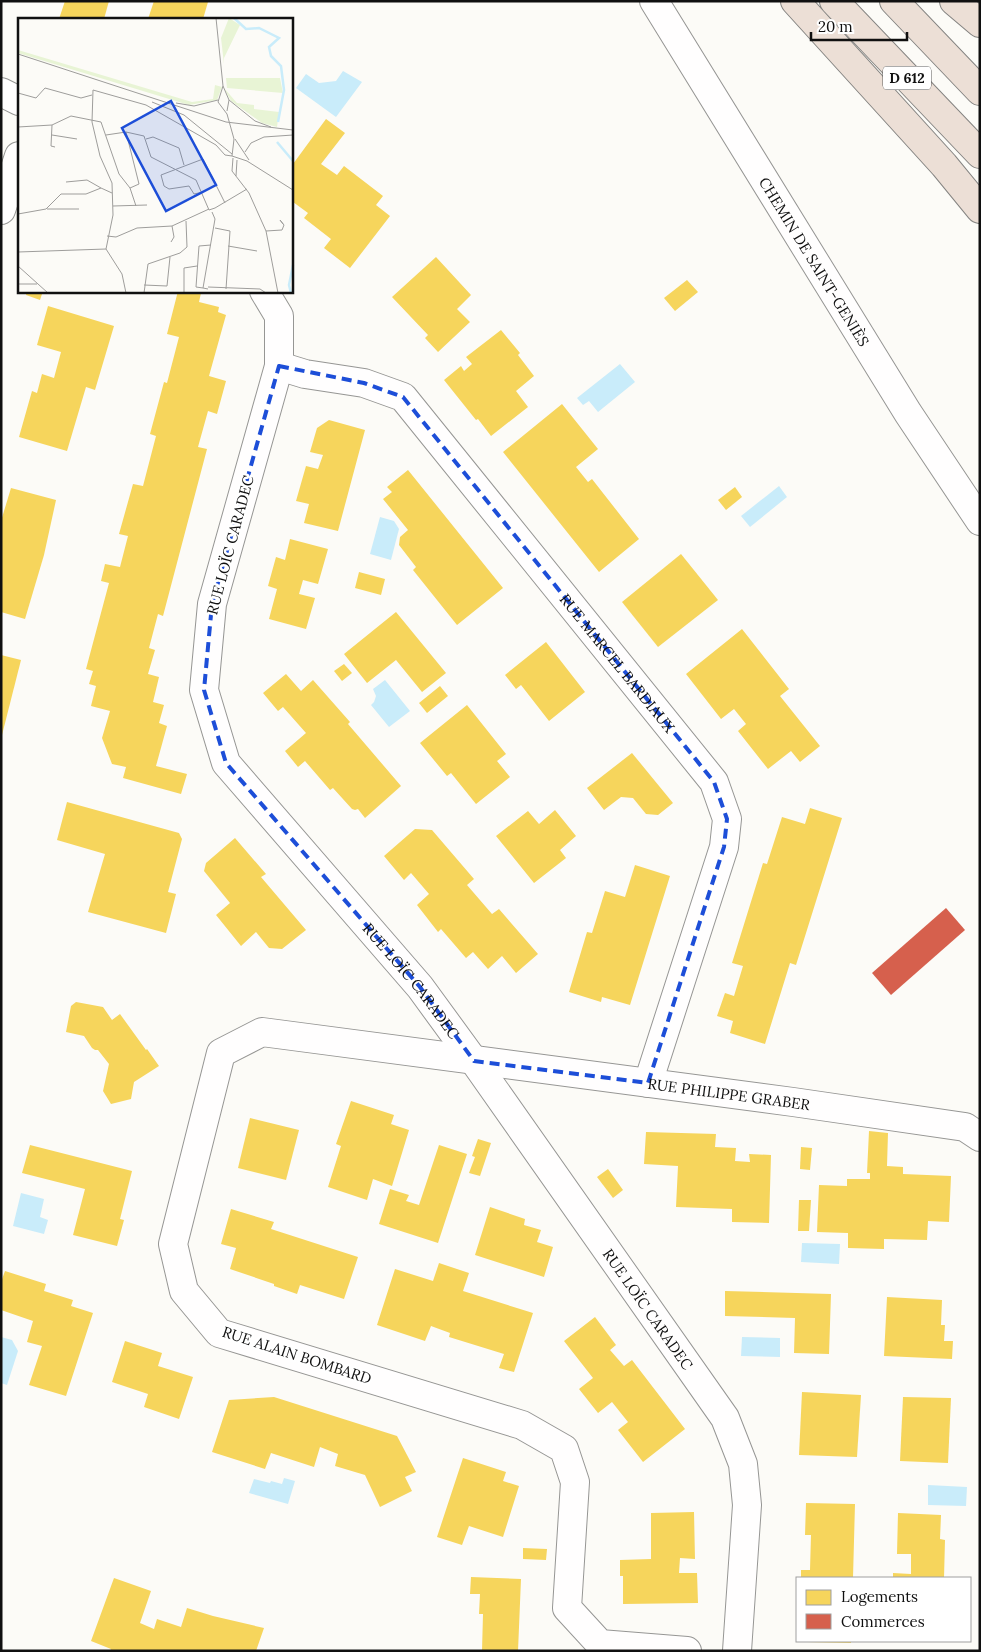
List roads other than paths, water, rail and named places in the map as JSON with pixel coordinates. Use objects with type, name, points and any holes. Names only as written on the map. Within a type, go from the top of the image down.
[{"type":"highway","points":[[795,1],[944,165],[980,209]]},
{"type":"highway","name":"D 612","points":[[834,1],[980,154]]},
{"type":"highway","name":"D 612","points":[[894,1],[980,91]]},
{"type":"highway","points":[[954,1],[980,23]]},
{"type":"street","name":"CHEMIN DE SAINT-GENIÈS","points":[[654,1],[903,405],[980,521]]},
{"type":"street","points":[[1,92],[18,101]]},
{"type":"street","points":[[1,210],[18,159]]},
{"type":"street","name":"RUE LOÏC CARADEC","points":[[265,292],[279,316],[279,366],[212,604],[204,690],[226,763],[420,988],[474,1061],[664,1334],[725,1418],[742,1464],[747,1505],[737,1651]]},
{"type":"street","name":"RUE MARCEL BARDIAUX","points":[[279,366],[305,374],[364,382],[403,397],[714,782],[727,819],[724,847],[648,1083]]},
{"type":"street","name":"RUE ALAIN BOMBARD","points":[[474,1061],[262,1032],[221,1053],[173,1244],[184,1291],[219,1333],[522,1425],[564,1449],[575,1482],[567,1608],[600,1644],[687,1651]]},
{"type":"street","name":"RUE PHILIPPE GRABER","points":[[474,1061],[965,1127],[980,1137]]},
{"type":"water","points":[[343,71],[362,82],[336,117],[296,88],[306,74],[319,83],[336,81]]},
{"type":"water","points":[[620,364],[635,382],[598,412],[589,401],[583,405],[577,398]]},
{"type":"water","points":[[779,486],[787,497],[750,527],[741,516]]},
{"type":"water","points":[[380,517],[394,521],[399,529],[391,560],[370,554]]},
{"type":"water","points":[[385,680],[410,711],[389,727],[371,705],[376,696],[373,689]]},
{"type":"water","points":[[21,1193],[44,1199],[40,1217],[48,1220],[44,1234],[13,1226]]},
{"type":"water","points":[[802,1243],[840,1244],[839,1264],[801,1262]]},
{"type":"water","points":[[1,1337],[12,1340],[18,1351],[7,1385],[1,1383]]},
{"type":"water","points":[[742,1337],[780,1338],[780,1357],[741,1356]]},
{"type":"water","points":[[284,1478],[295,1481],[288,1504],[249,1493],[254,1479],[282,1484]]},
{"type":"water","points":[[928,1485],[967,1487],[966,1506],[928,1505]]}]
